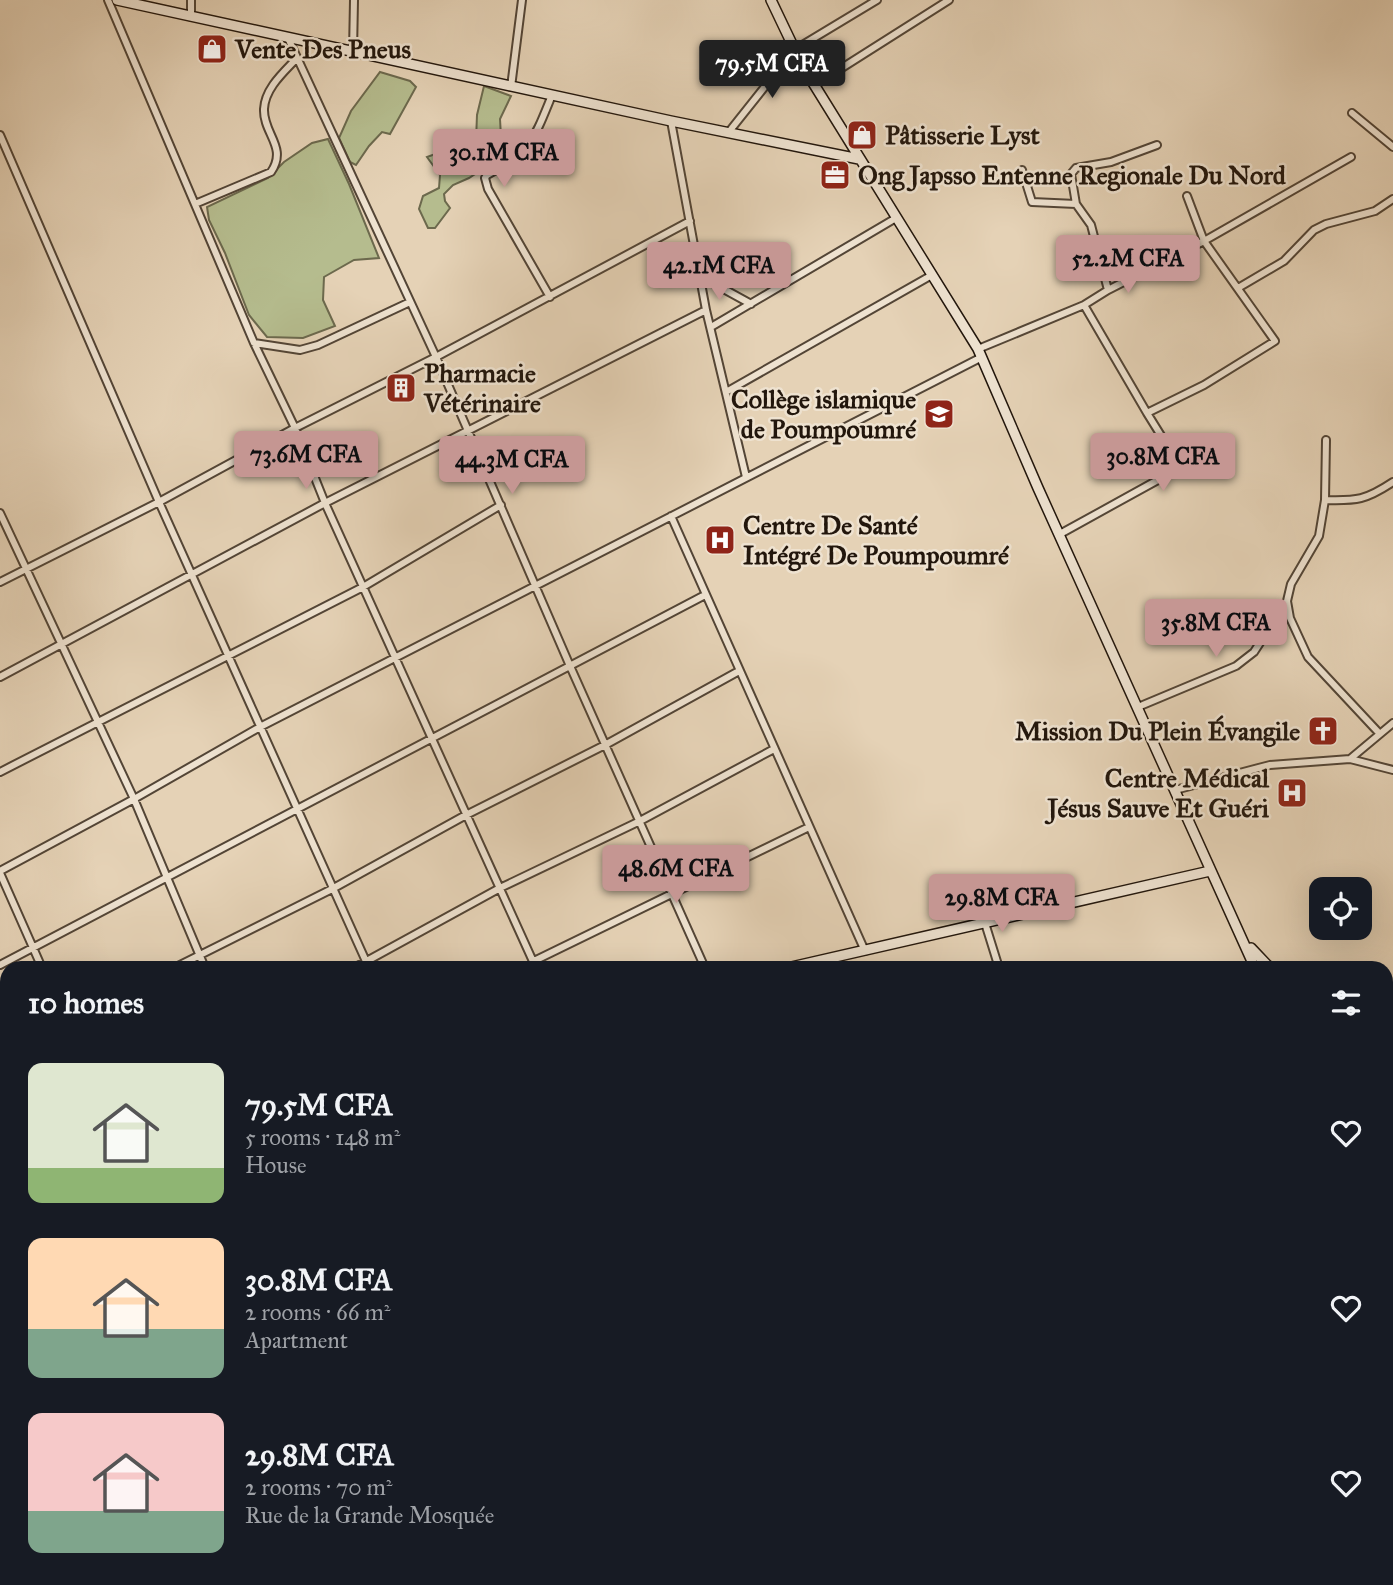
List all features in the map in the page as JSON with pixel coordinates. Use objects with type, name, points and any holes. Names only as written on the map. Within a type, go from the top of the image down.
[{"type":"street","points":[[108,0],[254,342],[295,428],[325,503],[533,961]]},
{"type":"street","points":[[117,0],[511,87],[859,159]]},
{"type":"street","points":[[191,0],[191,17]]},
{"type":"street","points":[[353,52],[354,0]]},
{"type":"street","points":[[511,87],[522,0]]},
{"type":"street","points":[[728,133],[794,50],[877,0]]},
{"type":"street","points":[[815,85],[949,0]]},
{"type":"street","points":[[773,1],[794,50],[980,353],[1210,872],[1252,961]]},
{"type":"street","points":[[288,38],[436,358],[702,961]]},
{"type":"street","points":[[195,204],[271,172],[277,164],[278,152],[266,124],[264,108],[276,80],[297,58]]},
{"type":"street","points":[[550,297],[488,189],[485,178],[487,174],[518,156],[535,137],[551,95]]},
{"type":"street","points":[[1352,113],[1393,147]]},
{"type":"street","points":[[671,121],[706,310],[746,477]]},
{"type":"street","points":[[0,135],[159,502],[332,890],[367,961]]},
{"type":"street","points":[[1108,290],[1091,225],[1076,204],[1070,179],[1076,168],[1111,162],[1157,145]]},
{"type":"street","points":[[39,961],[0,872],[260,727],[671,516],[980,353],[1084,304],[1204,241],[1351,157]]},
{"type":"street","points":[[1022,170],[1032,202],[1076,204]]},
{"type":"street","points":[[1147,413],[1204,385],[1275,341],[1204,241],[1188,196]]},
{"type":"street","points":[[1238,288],[1284,261],[1314,230],[1326,224],[1375,211],[1393,199]]},
{"type":"street","points":[[711,327],[896,218]]},
{"type":"street","points":[[0,582],[159,502],[295,428],[436,358],[690,221]]},
{"type":"street","points":[[726,392],[932,275]]},
{"type":"street","points":[[700,276],[751,303]]},
{"type":"street","points":[[254,342],[300,350],[318,345],[410,302]]},
{"type":"street","points":[[1060,534],[1176,470],[1178,463],[1084,304]]},
{"type":"street","points":[[0,677],[325,503],[706,310]]},
{"type":"street","points":[[1138,707],[1236,666],[1254,652],[1287,601],[1291,584],[1319,536],[1325,500],[1326,440]]},
{"type":"street","points":[[1325,500],[1358,501],[1372,496],[1393,482]]},
{"type":"street","points":[[0,772],[363,587],[501,505]]},
{"type":"street","points":[[0,513],[134,799],[202,961]]},
{"type":"street","points":[[671,516],[865,951]]},
{"type":"street","points":[[7,961],[705,596]]},
{"type":"street","points":[[1287,601],[1290,618],[1308,657],[1379,733]]},
{"type":"street","points":[[188,961],[332,890],[466,815],[605,745],[739,671]]},
{"type":"street","points":[[1350,759],[1393,723]]},
{"type":"street","points":[[373,961],[500,888],[640,821],[774,749]]},
{"type":"street","points":[[1174,790],[1270,765],[1350,759],[1393,770]]},
{"type":"street","points":[[542,961],[671,892],[808,827]]},
{"type":"street","points":[[819,961],[1210,872]]},
{"type":"street","points":[[985,923],[997,961]]},
{"type":"street","points":[[1245,942],[1263,961]]},
{"type":"green space","points":[[380,72],[410,81],[416,87],[390,134],[382,132],[356,165],[350,162],[339,138],[351,111]]},
{"type":"green space","points":[[484,86],[511,96],[500,119],[501,137],[520,144],[469,178],[453,185],[444,194],[450,208],[435,228],[428,228],[419,209],[423,196],[439,188],[440,175],[427,157],[438,153],[469,155],[476,141],[477,115]]},
{"type":"green space","points":[[328,139],[379,258],[354,260],[324,277],[323,300],[335,326],[303,338],[267,337],[249,315],[209,220],[207,207],[268,178],[284,162],[312,143]]},
{"type":"place","name":"Vente Des Pneus","points":[[212,49]]},
{"type":"place","name":"Pâtisserie Lyst","points":[[862,135]]},
{"type":"place","name":"Ong Japsso Entenne Regionale Du Nord","points":[[835,175]]},
{"type":"place","name":"Pharmacie Vétérinaire","points":[[401,388]]},
{"type":"place","name":"Collège islamique de Poumpoumré","points":[[939,414]]},
{"type":"place","name":"Centre De Santé Intégré De Poumpoumré","points":[[720,540]]},
{"type":"place","name":"Mission Du Plein Évangile","points":[[1323,731]]},
{"type":"place","name":"Centre Médical Jésus Sauve Et Guéri","points":[[1292,793]]}]
